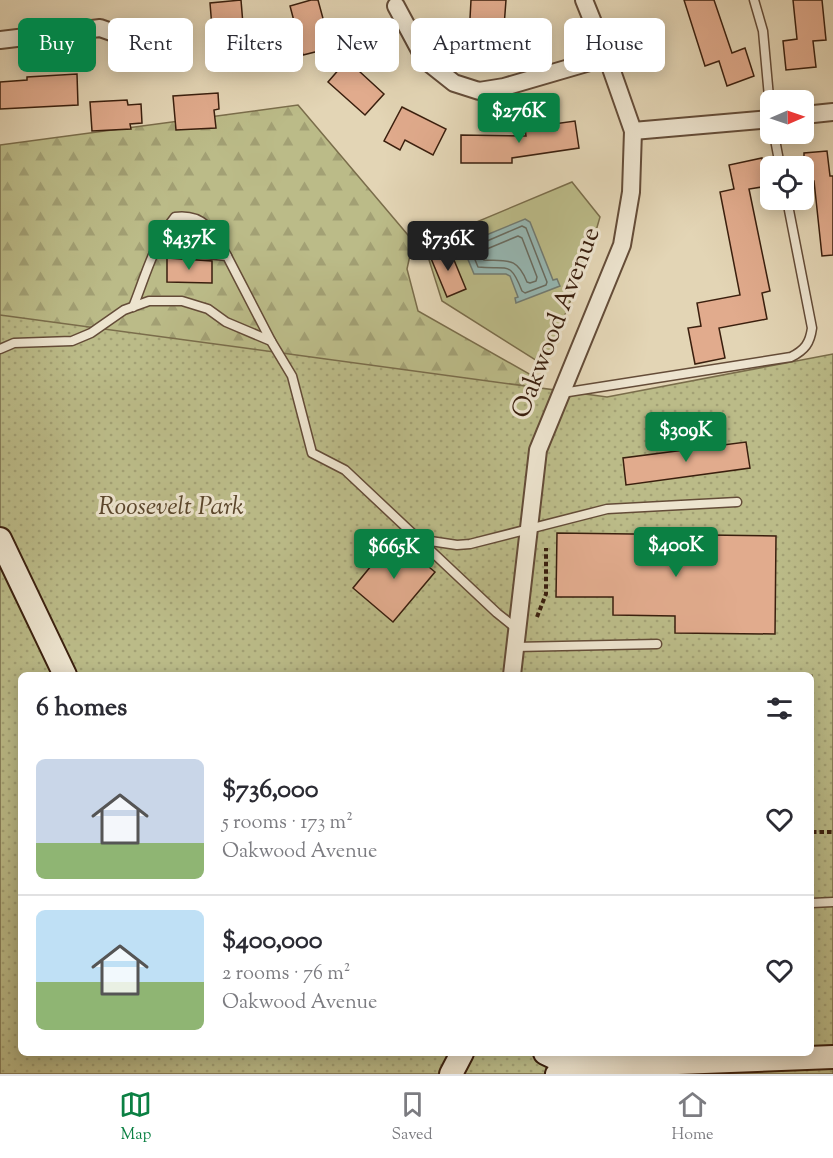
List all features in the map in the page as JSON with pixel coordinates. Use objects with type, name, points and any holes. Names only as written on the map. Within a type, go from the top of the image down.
[{"type":"street","name":"Oakwood Avenue","points":[[584,0],[591,18]]},
{"type":"street","points":[[396,6],[425,60],[454,83],[479,91],[504,87],[564,70]]},
{"type":"street","points":[[0,40],[100,28],[108,31]]},
{"type":"street","name":"Oakwood Avenue","points":[[512,672],[538,450],[622,245],[631,192],[633,131],[612,72]]},
{"type":"street","points":[[814,114],[833,111]]},
{"type":"street","points":[[633,131],[760,120]]},
{"type":"street","points":[[0,539],[64,672]]},
{"type":"street","points":[[451,1074],[460,1056]]},
{"type":"street","points":[[550,1056],[571,1069],[833,1057]]},
{"type":"lane","points":[[754,0],[763,31],[768,90]]},
{"type":"lane","points":[[561,393],[791,357],[802,352],[810,340],[812,328],[789,210]]},
{"type":"lane","points":[[133,307],[156,249],[175,217],[198,219],[214,231],[271,341],[292,376],[312,453],[345,470],[496,614],[517,629]]},
{"type":"lane","points":[[156,249],[227,256]]},
{"type":"lane","points":[[0,349],[14,343],[72,341],[91,333],[124,310],[149,301],[182,301],[208,309],[226,322],[271,341]]},
{"type":"lane","points":[[417,539],[457,545],[470,544],[607,509],[737,502]]},
{"type":"lane","points":[[515,647],[657,644]]},
{"type":"lane","points":[[814,903],[833,902]]},
{"type":"path","points":[[533,646],[534,625],[546,594],[546,548]]},
{"type":"path","points":[[814,832],[833,832]]},
{"type":"green space","points":[[298,105],[413,241],[407,269],[418,311],[540,380],[520,440],[402,672],[396,672],[0,342],[0,145]]},
{"type":"green space","points":[[572,182],[600,217],[591,248],[545,366],[442,301],[424,244]]},
{"type":"green space","name":"Roosevelt Park","points":[[0,315],[607,397],[833,354],[833,1074],[0,1074]]},
{"type":"water","points":[[525,219],[530,222],[553,280],[557,279],[560,286],[516,303],[515,298],[518,297],[510,276],[474,274],[462,245]]},
{"type":"building","points":[[241,0],[242,18],[211,18],[210,3]]},
{"type":"building","points":[[318,0],[323,18],[315,18],[315,52],[303,55],[303,18],[293,18],[290,6]]},
{"type":"building","points":[[471,0],[506,0],[505,18],[470,18]]},
{"type":"building","points":[[684,0],[714,0],[732,53],[745,48],[754,76],[727,86],[719,61],[705,66]]},
{"type":"building","points":[[793,0],[822,0],[826,40],[813,41],[816,67],[786,70],[783,41],[797,39]]},
{"type":"building","points":[[337,72],[360,72],[384,94],[365,115],[328,82]]},
{"type":"building","points":[[77,74],[78,105],[0,109],[0,82],[27,80],[27,77]]},
{"type":"building","points":[[218,93],[219,109],[214,110],[216,128],[176,130],[173,96]]},
{"type":"building","points":[[127,100],[128,105],[141,104],[142,123],[130,124],[131,129],[92,131],[90,102]]},
{"type":"building","points":[[402,107],[446,129],[433,155],[405,140],[400,150],[384,141]]},
{"type":"building","points":[[575,121],[579,148],[512,158],[512,163],[461,163],[461,135],[526,136],[525,128]]},
{"type":"building","points":[[827,151],[830,176],[833,176],[833,255],[822,256],[814,181],[814,156],[804,156],[804,153]]},
{"type":"building","points":[[760,158],[760,187],[749,189],[770,291],[762,293],[767,319],[719,328],[725,358],[695,364],[688,328],[701,326],[697,303],[740,295],[720,192],[734,189],[729,165]]},
{"type":"building","points":[[449,248],[466,289],[447,297],[430,256]]},
{"type":"building","points":[[167,258],[212,261],[212,283],[167,282]]},
{"type":"building","points":[[746,442],[750,468],[626,485],[623,458]]},
{"type":"building","points":[[557,533],[776,536],[775,634],[675,633],[675,616],[613,615],[613,597],[556,597]]},
{"type":"building","points":[[394,538],[435,572],[393,622],[353,588]]}]
